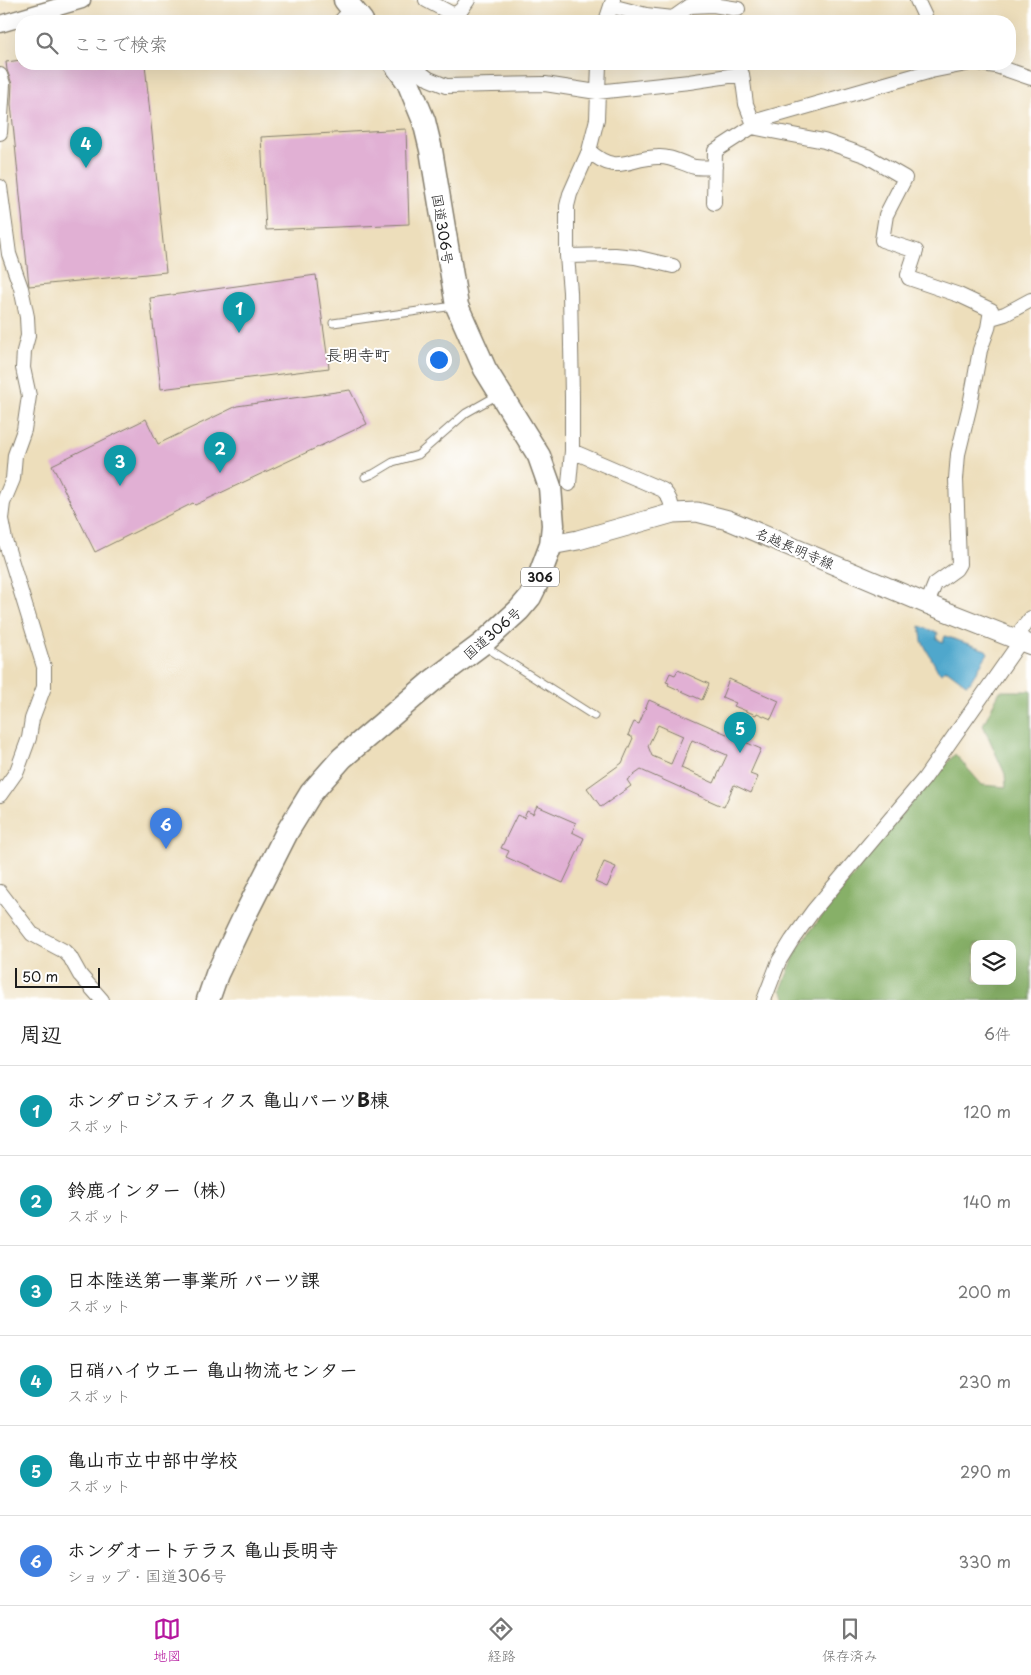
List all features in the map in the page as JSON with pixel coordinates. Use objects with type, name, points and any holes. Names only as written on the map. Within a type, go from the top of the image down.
[{"type":"highway","name":"国道306号","points":[[205,996],[287,832],[311,793],[342,758],[430,682],[482,644],[519,610],[530,597],[552,545],[553,525],[550,487],[539,456],[481,360],[457,306],[431,150],[424,121],[412,90],[399,70]]},
{"type":"main road","name":"名越長明寺線","points":[[552,545],[578,540],[673,513],[697,512],[728,520],[1022,642]]},
{"type":"street","points":[[35,15],[82,0]]},
{"type":"street","points":[[426,0],[454,15],[461,10],[468,0]]},
{"type":"street","points":[[917,0],[924,15]]},
{"type":"street","points":[[608,15],[612,3],[646,15]]},
{"type":"street","points":[[677,15],[690,6],[713,5],[738,10]]},
{"type":"street","points":[[0,24],[15,21]]},
{"type":"street","points":[[417,70],[428,79],[446,86],[545,84],[597,92],[689,82],[738,70]]},
{"type":"street","points":[[569,484],[572,451],[567,206],[584,158],[589,151],[597,119],[599,70]]},
{"type":"street","points":[[742,70],[746,104],[753,125]]},
{"type":"street","points":[[714,203],[715,151],[753,125],[924,70]]},
{"type":"street","points":[[1008,70],[1031,78]]},
{"type":"street","points":[[0,75],[2,84],[0,133]]},
{"type":"street","points":[[753,125],[824,140],[868,156],[905,178],[886,216],[882,240],[916,251],[908,274],[909,278],[959,295],[991,310],[991,318],[980,350],[970,405],[958,454],[956,479],[959,564],[956,569],[935,584],[927,604]]},
{"type":"street","points":[[589,151],[599,160],[614,164],[624,164],[658,157],[677,160],[696,167],[715,167]]},
{"type":"street","points":[[0,187],[9,254],[21,288],[27,316],[28,336],[24,351],[23,368],[29,396],[24,430],[15,454],[13,479],[3,503],[1,523],[44,667],[44,687],[32,719],[29,738],[17,771],[0,796]]},
{"type":"street","points":[[567,256],[615,255],[635,257],[673,266]]},
{"type":"street","points":[[991,318],[1005,314],[1031,300]]},
{"type":"street","points":[[572,451],[663,490],[668,494],[673,513]]},
{"type":"street","points":[[764,1000],[779,960],[792,940],[813,912],[924,779],[1022,642],[1031,618]]},
{"type":"street","points":[[0,892],[32,934],[64,951],[70,957],[80,976],[102,1000]]},
{"type":"lane","points":[[333,323],[457,306]]},
{"type":"lane","points":[[365,477],[393,462],[418,455],[466,413],[500,394]]},
{"type":"lane","points":[[482,644],[594,716]]},
{"type":"green space","points":[[1000,691],[1031,691],[1031,1000],[788,1000],[781,990],[798,947],[894,823],[955,754],[982,785],[1006,787],[1005,774],[983,725]]},
{"type":"water","points":[[920,626],[938,633],[937,639],[943,642],[945,636],[986,650],[988,653],[970,682],[966,684],[946,669],[942,673],[938,671],[922,641]]},
{"type":"building","points":[[15,61],[15,70],[146,70],[166,272],[29,286],[11,104],[12,84],[6,62]]},
{"type":"building","points":[[406,129],[409,224],[266,230],[261,137]]},
{"type":"building","points":[[316,275],[329,368],[161,389],[150,298]]},
{"type":"building","points":[[350,390],[367,424],[195,505],[193,503],[95,552],[52,465],[146,419],[158,444],[237,406]]},
{"type":"building","points":[[678,670],[709,684],[702,700],[668,685],[669,683],[666,682],[670,673],[675,675]]},
{"type":"building","points":[[729,679],[779,701],[771,719],[734,706],[736,703],[722,697]]},
{"type":"building","points":[[649,700],[761,749],[750,774],[758,777],[751,793],[734,785],[724,807],[641,770],[627,780],[631,786],[601,807],[587,788],[622,763],[633,738],[628,735],[634,722],[639,724]],"holes":[[[658,725],[683,736],[671,764],[652,756],[648,746]],[[692,740],[727,755],[714,783],[681,768]]]},
{"type":"building","points":[[537,806],[576,823],[572,832],[584,838],[563,883],[506,857],[509,851],[501,848],[517,815],[524,818],[527,811],[533,814]]},
{"type":"building","points":[[604,862],[616,867],[607,887],[595,882]]},
{"type":"place","name":"日硝ハイウエー 亀山物流センター","points":[[86,168]]},
{"type":"place","name":"ホンダロジスティクス 亀山パーツB棟","points":[[239,333]]},
{"type":"place","name":"鈴鹿インター（株）","points":[[220,473]]},
{"type":"place","name":"日本陸送第一事業所 パーツ課","points":[[120,486]]},
{"type":"place","name":"亀山市立中部中学校","points":[[740,753]]},
{"type":"place","name":"ホンダオートテラス 亀山長明寺","points":[[166,849]]},
{"type":"district","name":"長明寺町","points":[[358,354]]}]
